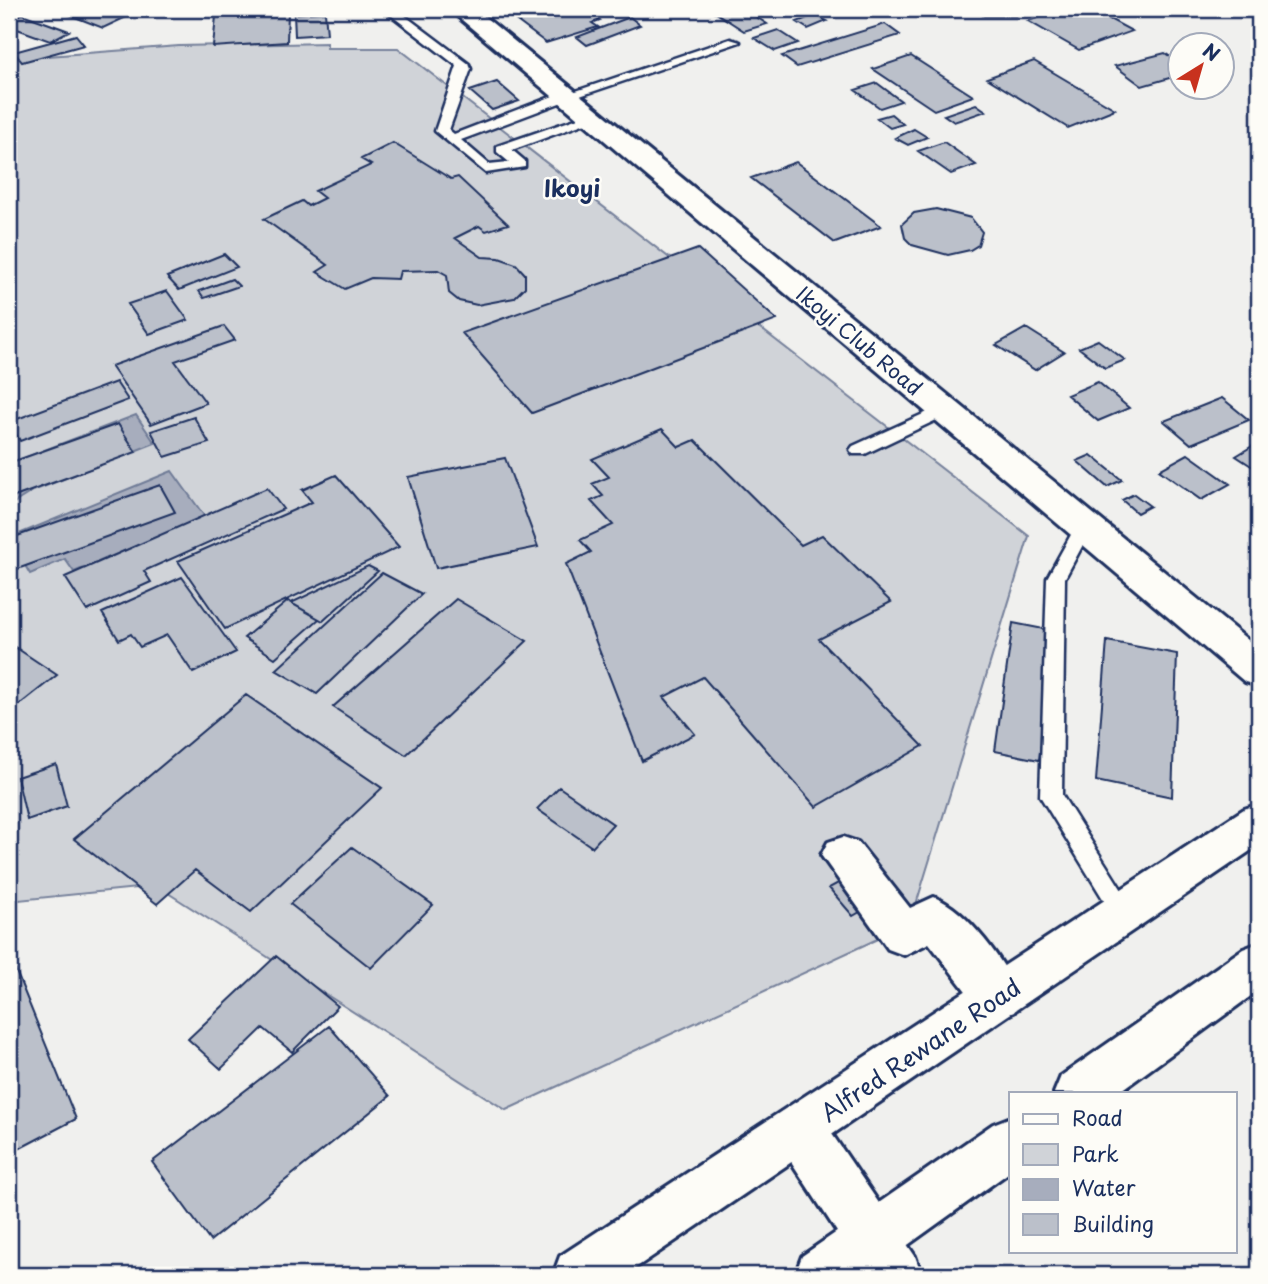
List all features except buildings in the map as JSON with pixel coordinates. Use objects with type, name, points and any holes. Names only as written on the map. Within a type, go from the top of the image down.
[{"type":"main road","name":"Ikoyi Club Road","points":[[461,9],[595,117],[1259,671]]},
{"type":"main road","points":[[992,9],[1008,9]]},
{"type":"main road","name":"Alfred Rewane Road","points":[[579,1275],[1259,822]]},
{"type":"main road","points":[[843,855],[904,935],[934,917],[966,952],[998,997]]},
{"type":"main road","points":[[1079,1092],[1259,964]]},
{"type":"main road","points":[[799,1129],[883,1257]]},
{"type":"main road","points":[[821,1275],[883,1257],[1009,1143]]},
{"type":"lane","points":[[388,9],[463,64],[465,69],[442,131],[486,169],[520,164],[502,149],[595,117]]},
{"type":"lane","points":[[452,138],[734,42]]},
{"type":"lane","points":[[859,450],[943,410]]},
{"type":"lane","points":[[1084,526],[1056,578],[1051,796],[1124,913]]},
{"type":"green space","points":[[327,43],[327,48],[398,48],[1029,536],[910,924],[506,1110],[157,886],[9,901],[9,59],[179,46]]},
{"type":"water","points":[[136,415],[155,443],[33,491],[9,506],[9,460],[16,461]]},
{"type":"water","points":[[172,471],[205,517],[74,572],[65,559],[30,574],[9,538]]},
{"type":"district","name":"Ikoyi","points":[[572,187]]}]
